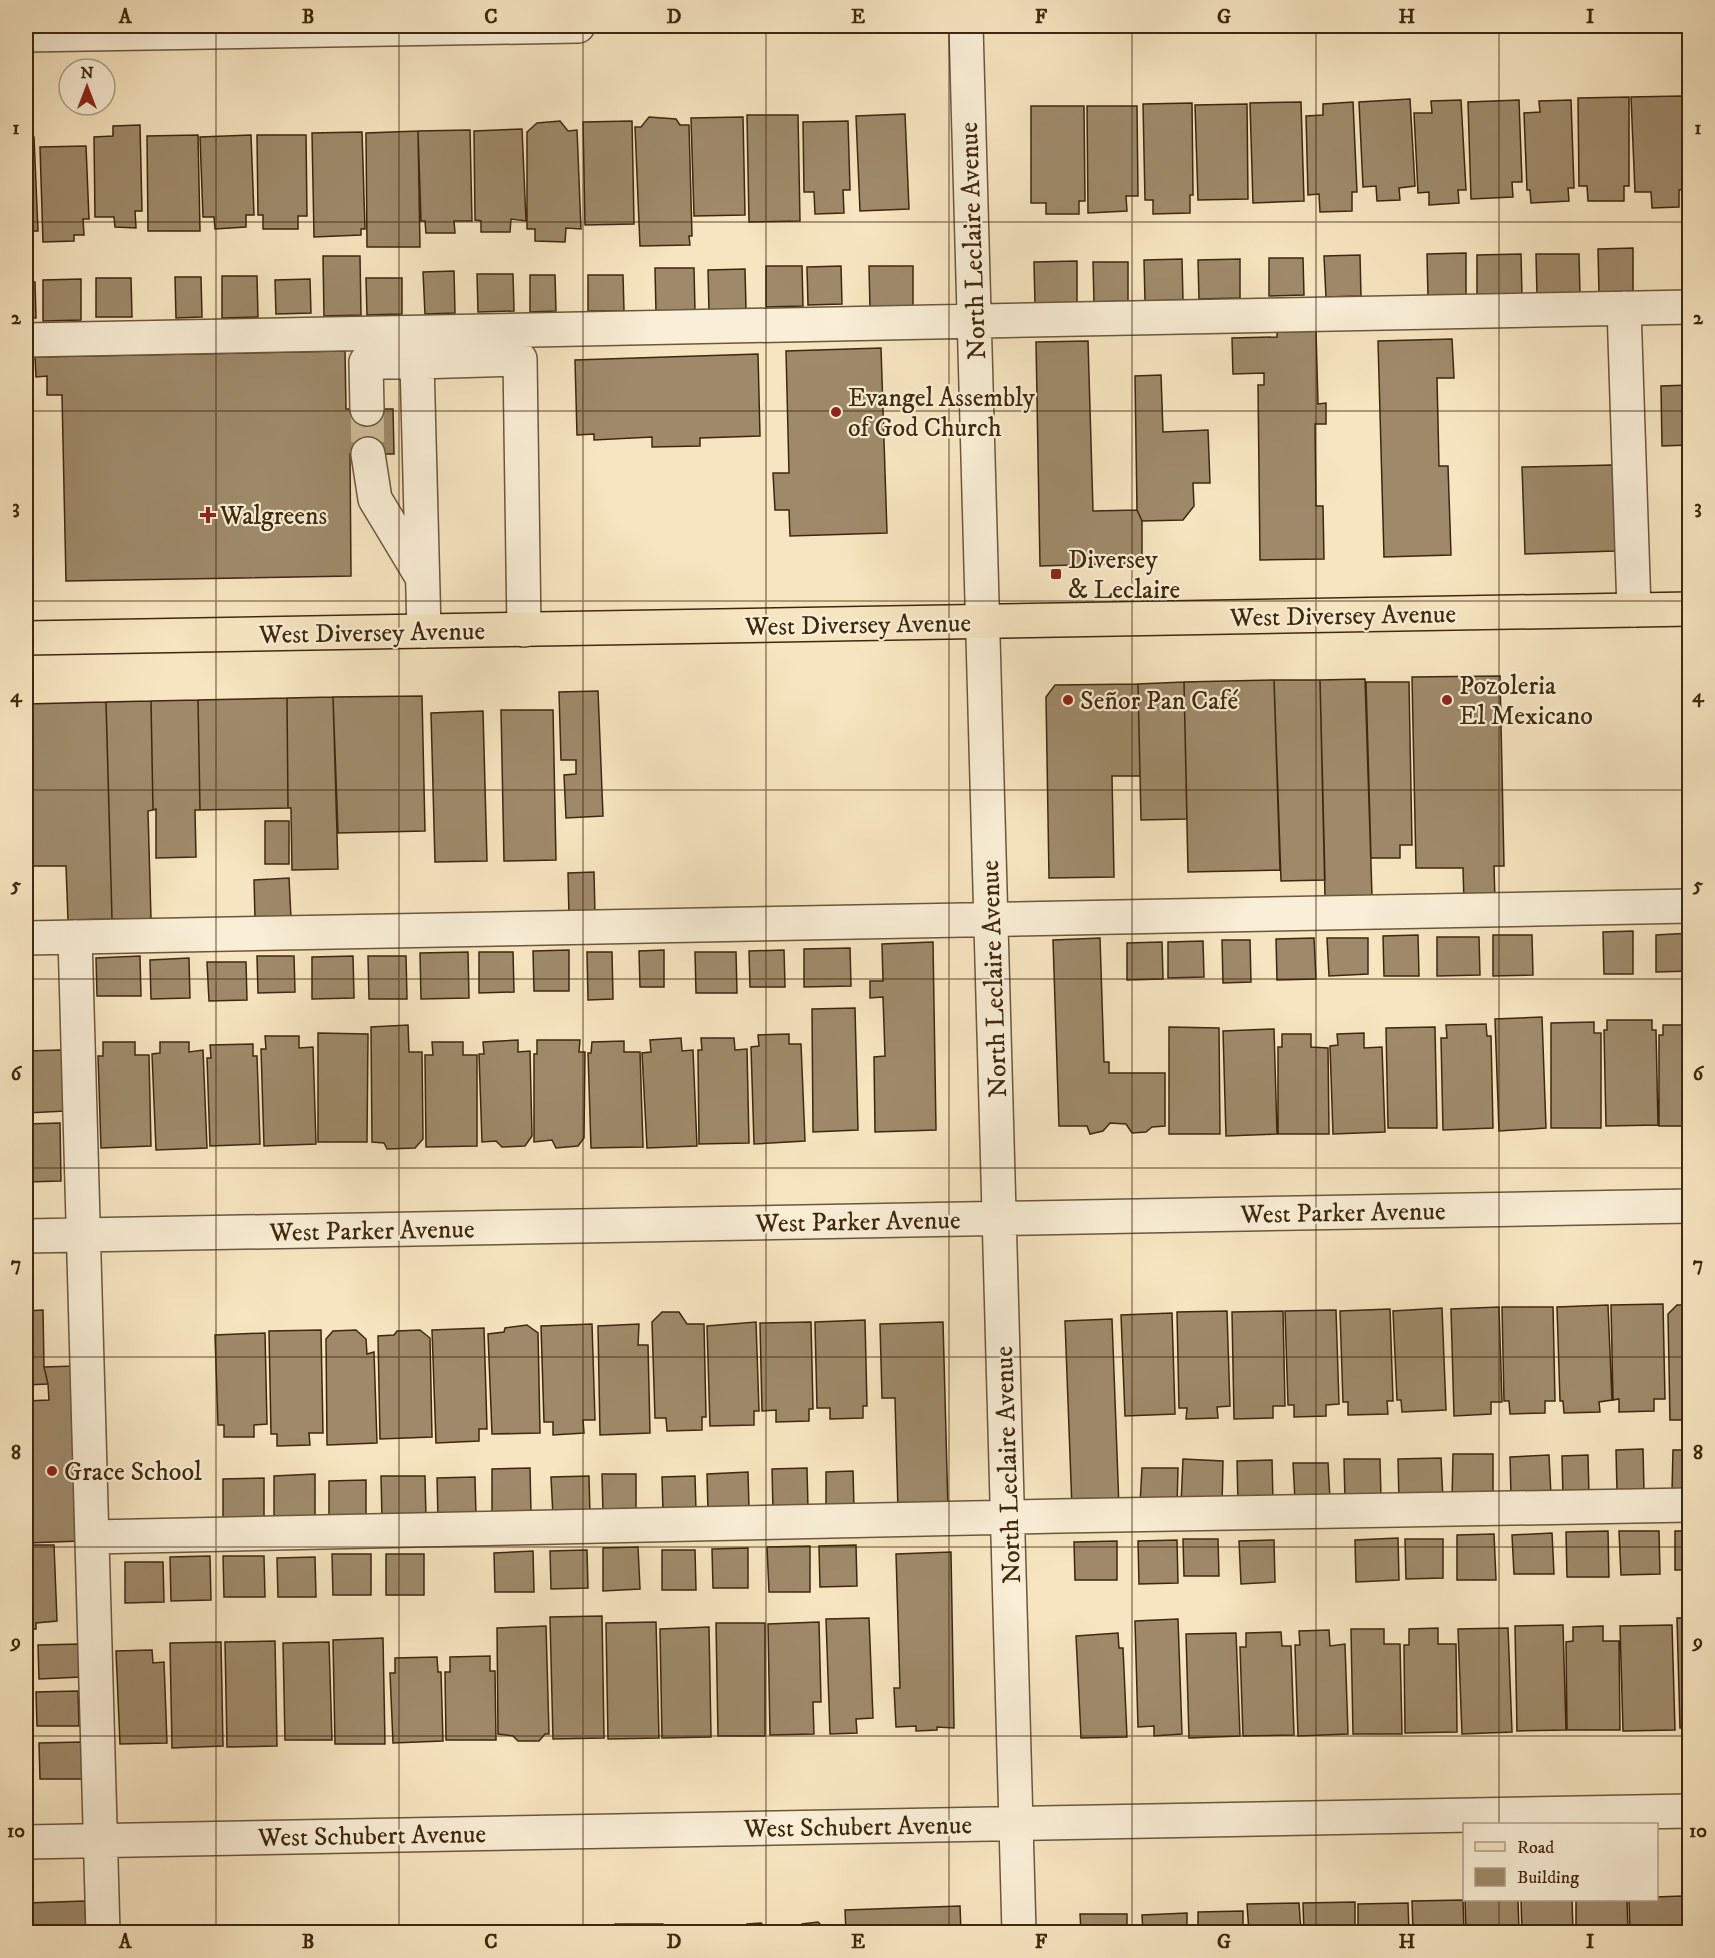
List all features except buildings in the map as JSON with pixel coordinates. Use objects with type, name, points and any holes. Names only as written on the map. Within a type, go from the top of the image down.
[{"type":"main road","name":"West Diversey Avenue","points":[[26,638],[1689,609]]},
{"type":"street","points":[[26,35],[578,26]]},
{"type":"street","name":"North Leclaire Avenue","points":[[966,26],[1019,1932]]},
{"type":"street","points":[[26,340],[1689,307]]},
{"type":"street","points":[[1624,308],[1634,610]]},
{"type":"street","points":[[367,409],[366,362],[520,359],[524,630]]},
{"type":"street","points":[[417,362],[424,632]]},
{"type":"street","points":[[368,454],[375,499],[423,579]]},
{"type":"street","points":[[26,938],[1689,906]]},
{"type":"street","points":[[75,937],[103,1932]]},
{"type":"street","name":"West Parker Avenue","points":[[26,1236],[1689,1206]]},
{"type":"street","points":[[92,1537],[1689,1505]]},
{"type":"street","name":"West Schubert Avenue","points":[[26,1842],[1689,1811]]},
{"type":"tunnel","points":[[367,409],[368,454]]},
{"type":"place","name":"Evangel Assembly of God Church","points":[[836,412]]},
{"type":"place","name":"Walgreens","points":[[208,515]]},
{"type":"place","name":"Diversey & Leclaire","points":[[1056,574]]},
{"type":"place","name":"Señor Pan Café","points":[[1068,700]]},
{"type":"place","name":"Pozoleria El Mexicano","points":[[1447,700]]},
{"type":"place","name":"Grace School","points":[[52,1471]]}]
